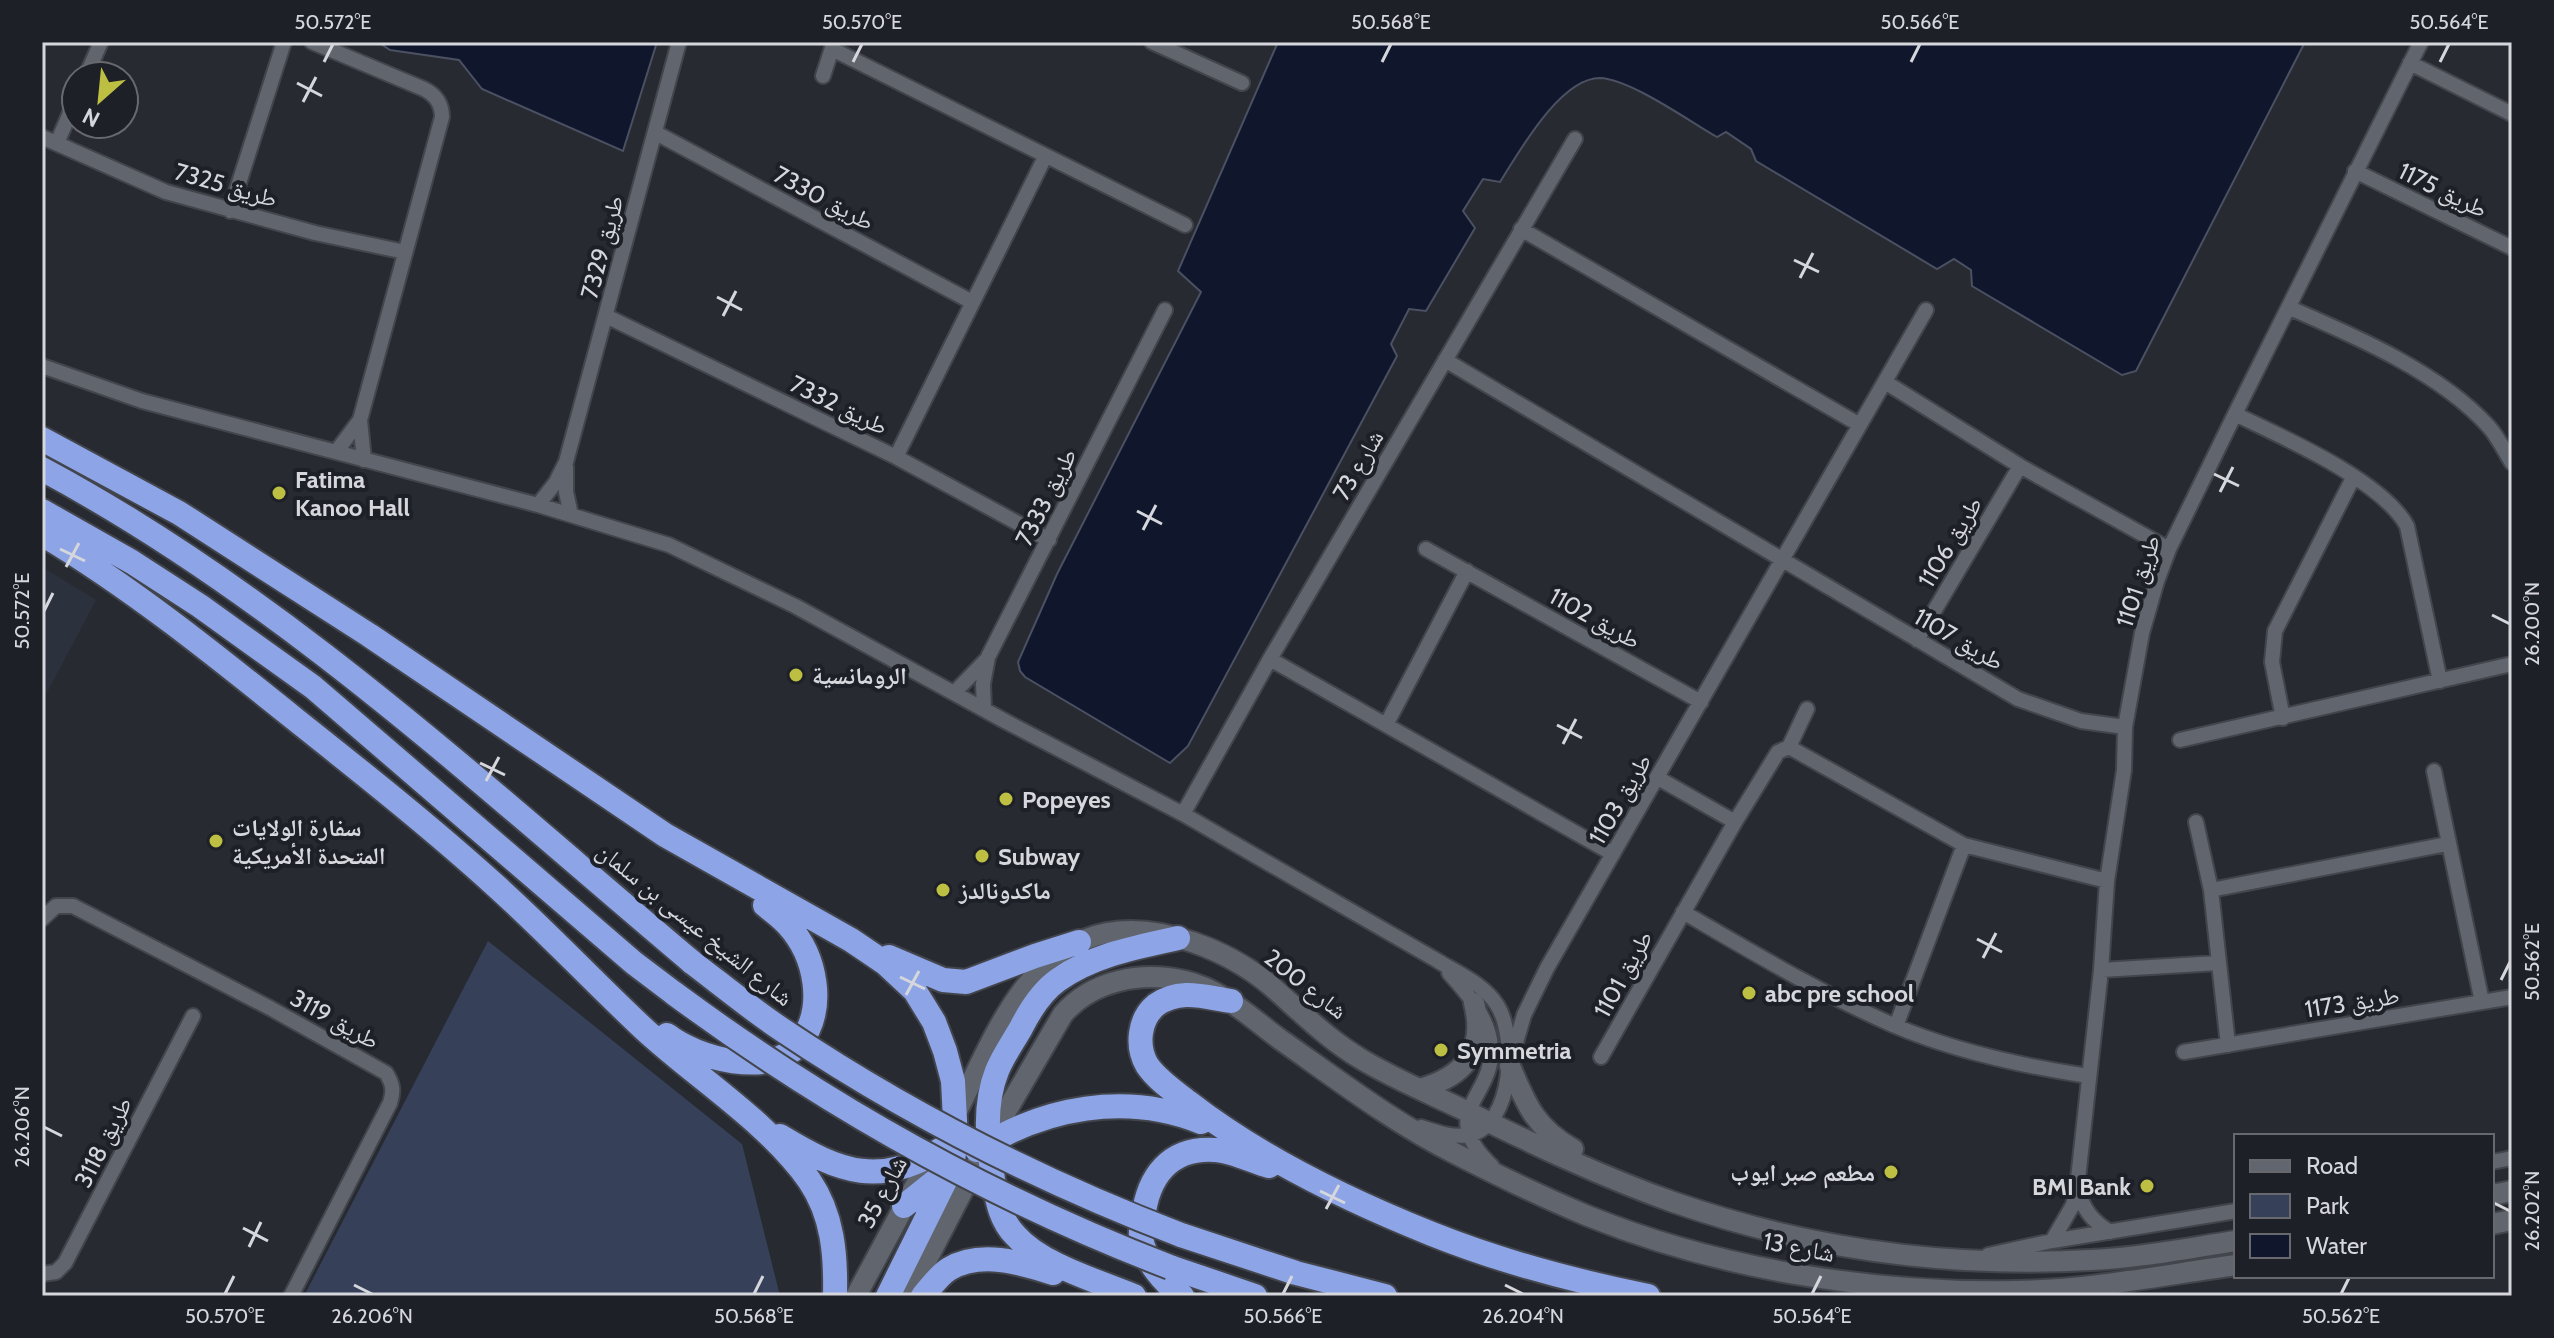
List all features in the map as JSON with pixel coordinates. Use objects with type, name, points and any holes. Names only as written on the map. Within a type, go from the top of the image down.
[{"type":"highway","points":[[42,439],[204,528],[665,835],[851,940],[943,980],[966,982],[1079,942]]},
{"type":"highway","name":"شارع الشيخ عيسى بن سلمان","points":[[42,469],[185,553],[290,628],[348,673],[693,963],[779,1028],[892,1098],[1091,1200],[1181,1235],[1296,1273],[1385,1296]]},
{"type":"highway","points":[[42,511],[143,570],[313,687],[634,963],[736,1039],[871,1125],[1019,1204],[1170,1267],[1255,1296]]},
{"type":"highway","points":[[42,534],[191,635],[392,797],[496,886],[674,1055],[787,1153],[810,1182],[824,1207],[833,1237],[835,1296]]},
{"type":"highway","points":[[595,980],[672,1040],[713,1058],[765,1061],[788,1053],[799,1044],[813,1015],[816,998],[808,954],[787,923],[721,869]]},
{"type":"highway","points":[[998,1112],[989,1099],[997,1070],[1030,1012],[1057,981],[1090,962],[1178,938]]},
{"type":"highway","points":[[851,940],[885,963],[915,991],[934,1022],[953,1081],[956,1140]]},
{"type":"highway","points":[[1231,1001],[1180,993],[1163,1000],[1149,1011],[1141,1029],[1140,1048],[1147,1066],[1163,1083],[1237,1136],[1309,1178],[1432,1234],[1539,1271],[1648,1296]]},
{"type":"highway","points":[[747,1116],[836,1166],[869,1173],[942,1161],[987,1144],[1019,1127],[1076,1108],[1125,1105],[1175,1112],[1237,1136]]},
{"type":"highway","points":[[904,1206],[956,1140],[998,1112]]},
{"type":"highway","points":[[998,1112],[987,1144],[997,1202],[1014,1235],[1030,1249],[1056,1263],[1132,1296]]},
{"type":"highway","points":[[1182,1296],[1154,1269],[1141,1237],[1145,1200],[1154,1177],[1171,1161],[1191,1153],[1216,1150],[1309,1178]]},
{"type":"highway","points":[[888,1296],[942,1161]]},
{"type":"highway","points":[[923,1296],[949,1269],[971,1260],[1003,1259],[1132,1296]]},
{"type":"street","points":[[230,211],[284,42]]},
{"type":"street","points":[[312,42],[424,89],[438,100],[442,108],[360,420],[364,460]]},
{"type":"street","name":"طريق 7329","points":[[571,515],[566,492],[566,462],[679,42]]},
{"type":"street","points":[[1152,42],[1242,83]]},
{"type":"street","name":"طريق 1101","points":[[2052,1241],[2073,1205],[2077,1188],[2101,970],[2107,881],[2124,770],[2125,727],[2142,633],[2169,549],[2421,42]]},
{"type":"street","points":[[823,76],[833,46],[1045,157],[1185,225]]},
{"type":"street","points":[[2410,63],[2512,114]]},
{"type":"street","name":"طريق 7330","points":[[656,133],[972,302]]},
{"type":"street","points":[[57,143],[60,136]]},
{"type":"street","name":"طريق 7325","points":[[42,137],[166,192],[230,211],[405,252]]},
{"type":"street","name":"شارع 73","points":[[1183,814],[1270,659],[1575,139]]},
{"type":"street","points":[[896,457],[1045,157]]},
{"type":"street","name":"طريق 1175","points":[[2355,171],[2512,248]]},
{"type":"street","points":[[1521,229],[1860,425]]},
{"type":"street","points":[[2290,308],[2341,330],[2435,380],[2489,427],[2512,463]]},
{"type":"street","name":"طريق 7333","points":[[984,709],[983,684],[988,657],[1165,310]]},
{"type":"street","name":"طريق 1103","points":[[1510,1066],[1519,1028],[1534,991],[1926,310]]},
{"type":"street","name":"طريق 7332","points":[[606,316],[896,457],[1049,540]]},
{"type":"street","points":[[1445,360],[1782,560]]},
{"type":"street","points":[[42,366],[142,401],[538,505],[669,545],[795,606],[1183,814],[1479,987],[1497,1005],[1505,1025],[1510,1066],[1530,1112],[1552,1137],[1585,1155],[1644,1179],[1735,1209],[1745,1224]]},
{"type":"street","points":[[1885,382],[2020,466],[2169,549]]},
{"type":"street","points":[[2235,414],[2295,443],[2389,501],[2407,526],[2440,681]]},
{"type":"street","points":[[336,452],[360,420]]},
{"type":"street","name":"طريق 7329","points":[[538,505],[566,462]]},
{"type":"street","name":"طريق 1106","points":[[1917,640],[2020,466]]},
{"type":"street","points":[[2283,718],[2272,662],[2275,631],[2353,478]]},
{"type":"street","name":"طريق 1102","points":[[1426,549],[1701,702]]},
{"type":"street","name":"طريق 1107","points":[[1782,560],[2018,699],[2081,721],[2125,727]]},
{"type":"street","points":[[1386,725],[1467,571]]},
{"type":"street","points":[[954,693],[988,657]]},
{"type":"street","points":[[1270,659],[1613,854]]},
{"type":"street","points":[[2180,740],[2512,664]]},
{"type":"street","name":"طريق 1101","points":[[1601,1057],[1735,822],[1778,752],[1789,747],[1807,709]]},
{"type":"street","points":[[1789,747],[1964,845],[2107,881]]},
{"type":"street","points":[[2434,771],[2482,1002]]},
{"type":"street","points":[[1658,778],[1735,822]]},
{"type":"street","points":[[2196,822],[2211,890],[2228,1045]]},
{"type":"street","points":[[2211,890],[2447,844]]},
{"type":"street","points":[[1896,1026],[1964,845]]},
{"type":"street","name":"طريق 3119","points":[[42,919],[56,906],[73,906],[270,1008],[386,1073],[392,1082],[394,1092],[390,1103],[291,1296]]},
{"type":"street","points":[[1683,912],[1791,975],[1896,1026],[2011,1061],[2088,1076]]},
{"type":"street","name":"شارع 200","points":[[956,1114],[1021,993],[1047,962],[1079,942],[1107,933],[1140,930],[1178,938],[1224,956],[1257,976],[1311,1023],[1359,1058],[1489,1123]]},
{"type":"street","points":[[1438,961],[1474,1003],[1487,1026],[1492,1050],[1486,1074],[1467,1112],[1470,1135],[1480,1155],[1502,1176]]},
{"type":"street","points":[[2101,970],[2218,963]]},
{"type":"street","points":[[998,1112],[1073,1002],[1116,980],[1148,978],[1186,981],[1231,1001],[1384,1111],[1448,1136],[1470,1135],[1489,1123],[1503,1094],[1510,1066]]},
{"type":"street","name":"طريق 1173","points":[[2184,1052],[2512,997]]},
{"type":"street","points":[[1420,1089],[1439,1084],[1470,1058],[1480,1025],[1474,1003]]},
{"type":"street","name":"طريق 3118","points":[[42,1274],[56,1272],[65,1263],[193,1016]]},
{"type":"street","name":"شارع 13","points":[[1384,1111],[1418,1134],[1589,1216],[1703,1254],[1829,1280],[1907,1289],[2017,1291],[2090,1286],[2234,1265]]},
{"type":"street","name":"شارع 35","points":[[942,1161],[956,1114]]},
{"type":"street","name":"شارع 13","points":[[1489,1123],[1672,1202],[1745,1224],[1843,1247],[1903,1256],[1966,1260],[2094,1260],[2234,1241]]},
{"type":"street","points":[[908,1296],[987,1144]]},
{"type":"street","points":[[2077,1188],[2081,1203],[2089,1215],[2110,1232]]},
{"type":"street","name":"شارع 35","points":[[856,1296],[904,1206]]},
{"type":"street","points":[[1966,1260],[2052,1241],[2234,1211]]},
{"type":"shaded area","points":[[42,567],[96,600],[42,702]]},
{"type":"green space","points":[[488,941],[742,1144],[780,1296],[304,1296]]},
{"type":"water","points":[[378,42],[657,42],[623,151],[482,89],[459,60],[390,50]]},
{"type":"water","points":[[1278,42],[2305,42],[2136,371],[2122,375],[1972,286],[1971,270],[1954,259],[1937,269],[1756,161],[1751,149],[1726,132],[1717,137],[1643,93],[1612,80],[1600,78],[1585,81],[1570,90],[1529,136],[1500,182],[1483,179],[1463,211],[1475,228],[1426,311],[1409,309],[1391,344],[1397,356],[1188,746],[1170,763],[1025,677],[1018,662],[1057,574],[1201,292],[1178,271]]},
{"type":"place","name":"Fatima Kanoo Hall","points":[[279,493]]},
{"type":"place","name":"الرومانسية","points":[[796,675]]},
{"type":"place","name":"Popeyes","points":[[1006,799]]},
{"type":"place","name":"سفارة الولايات المتحدة الأمريكية","points":[[216,841]]},
{"type":"place","name":"Subway","points":[[982,856]]},
{"type":"place","name":"ماكدونالدز","points":[[943,890]]},
{"type":"place","name":"abc pre school","points":[[1749,993]]},
{"type":"place","name":"Symmetria","points":[[1441,1050]]},
{"type":"place","name":"مطعم صبر ايوب","points":[[1891,1172]]},
{"type":"place","name":"BMI Bank","points":[[2147,1186]]}]
